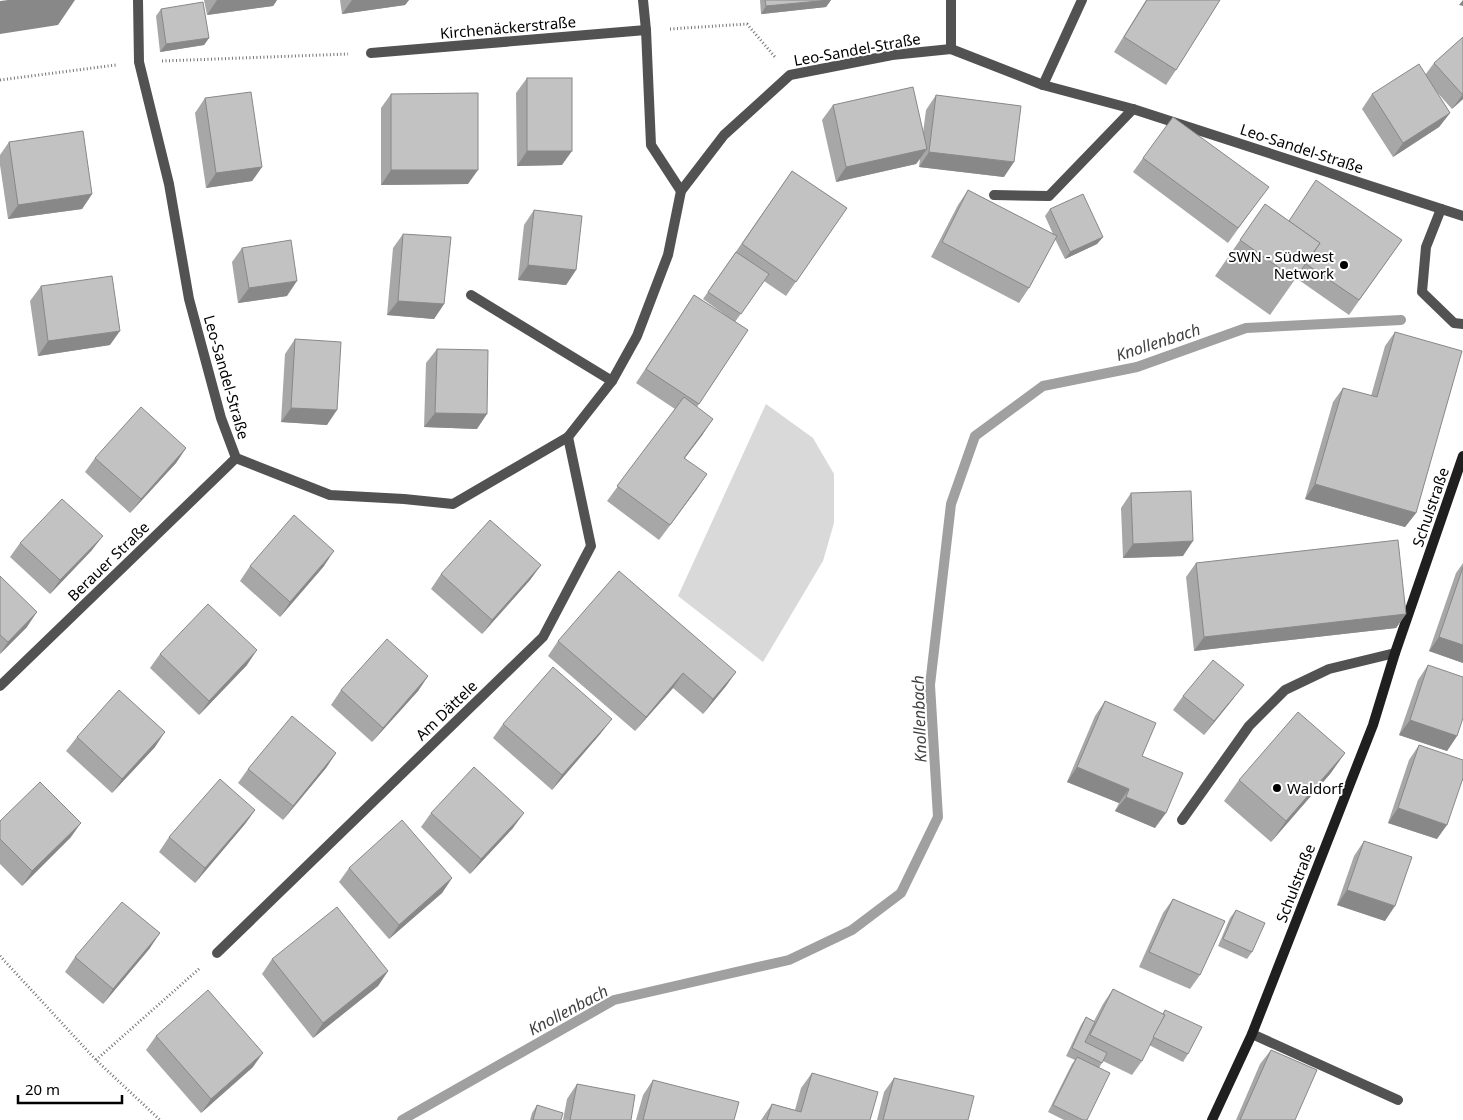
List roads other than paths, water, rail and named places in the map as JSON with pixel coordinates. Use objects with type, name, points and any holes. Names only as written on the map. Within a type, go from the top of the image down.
[{"type":"street","name":"Leo-Sandel-Straße","points":[[138,0],[139,62],[169,184],[189,300],[221,418],[236,458],[330,495],[453,504],[568,437],[612,381],[637,336],[668,255],[681,191],[724,135],[790,75],[892,55],[951,49],[1043,85],[1133,109],[1463,216]]},
{"type":"street","points":[[643,0],[651,145],[681,191]]},
{"type":"street","points":[[951,0],[951,49]]},
{"type":"street","points":[[1043,85],[1082,0]]},
{"type":"street","name":"Kirchenäckerstraße","points":[[372,53],[646,30]]},
{"type":"street","points":[[994,194],[1049,196],[1133,109]]},
{"type":"street","points":[[1442,209],[1426,247],[1422,292],[1454,323],[1463,324]]},
{"type":"street","points":[[471,296],[612,381]]},
{"type":"street","name":"Am Dättele","points":[[217,953],[543,637],[591,546],[568,437]]},
{"type":"street","name":"Schulstraße","points":[[1212,1120],[1252,1034],[1373,725],[1395,653],[1463,456]]},
{"type":"street","name":"Berauer Straße","points":[[0,686],[236,458]]},
{"type":"street","points":[[1182,820],[1249,726],[1285,690],[1329,669],[1395,653]]},
{"type":"street","points":[[1252,1034],[1398,1100]]},
{"type":"waterway","name":"Knollenbach","points":[[402,1120],[614,1000],[789,960],[852,930],[901,893],[938,817],[930,685],[951,504],[975,436],[1043,386],[1137,367],[1246,328],[1401,320]]},
{"type":"place","name":"SWN - Südwest Network","points":[[1344,265]]},
{"type":"place","name":"Waldorf","points":[[1277,788]]}]
